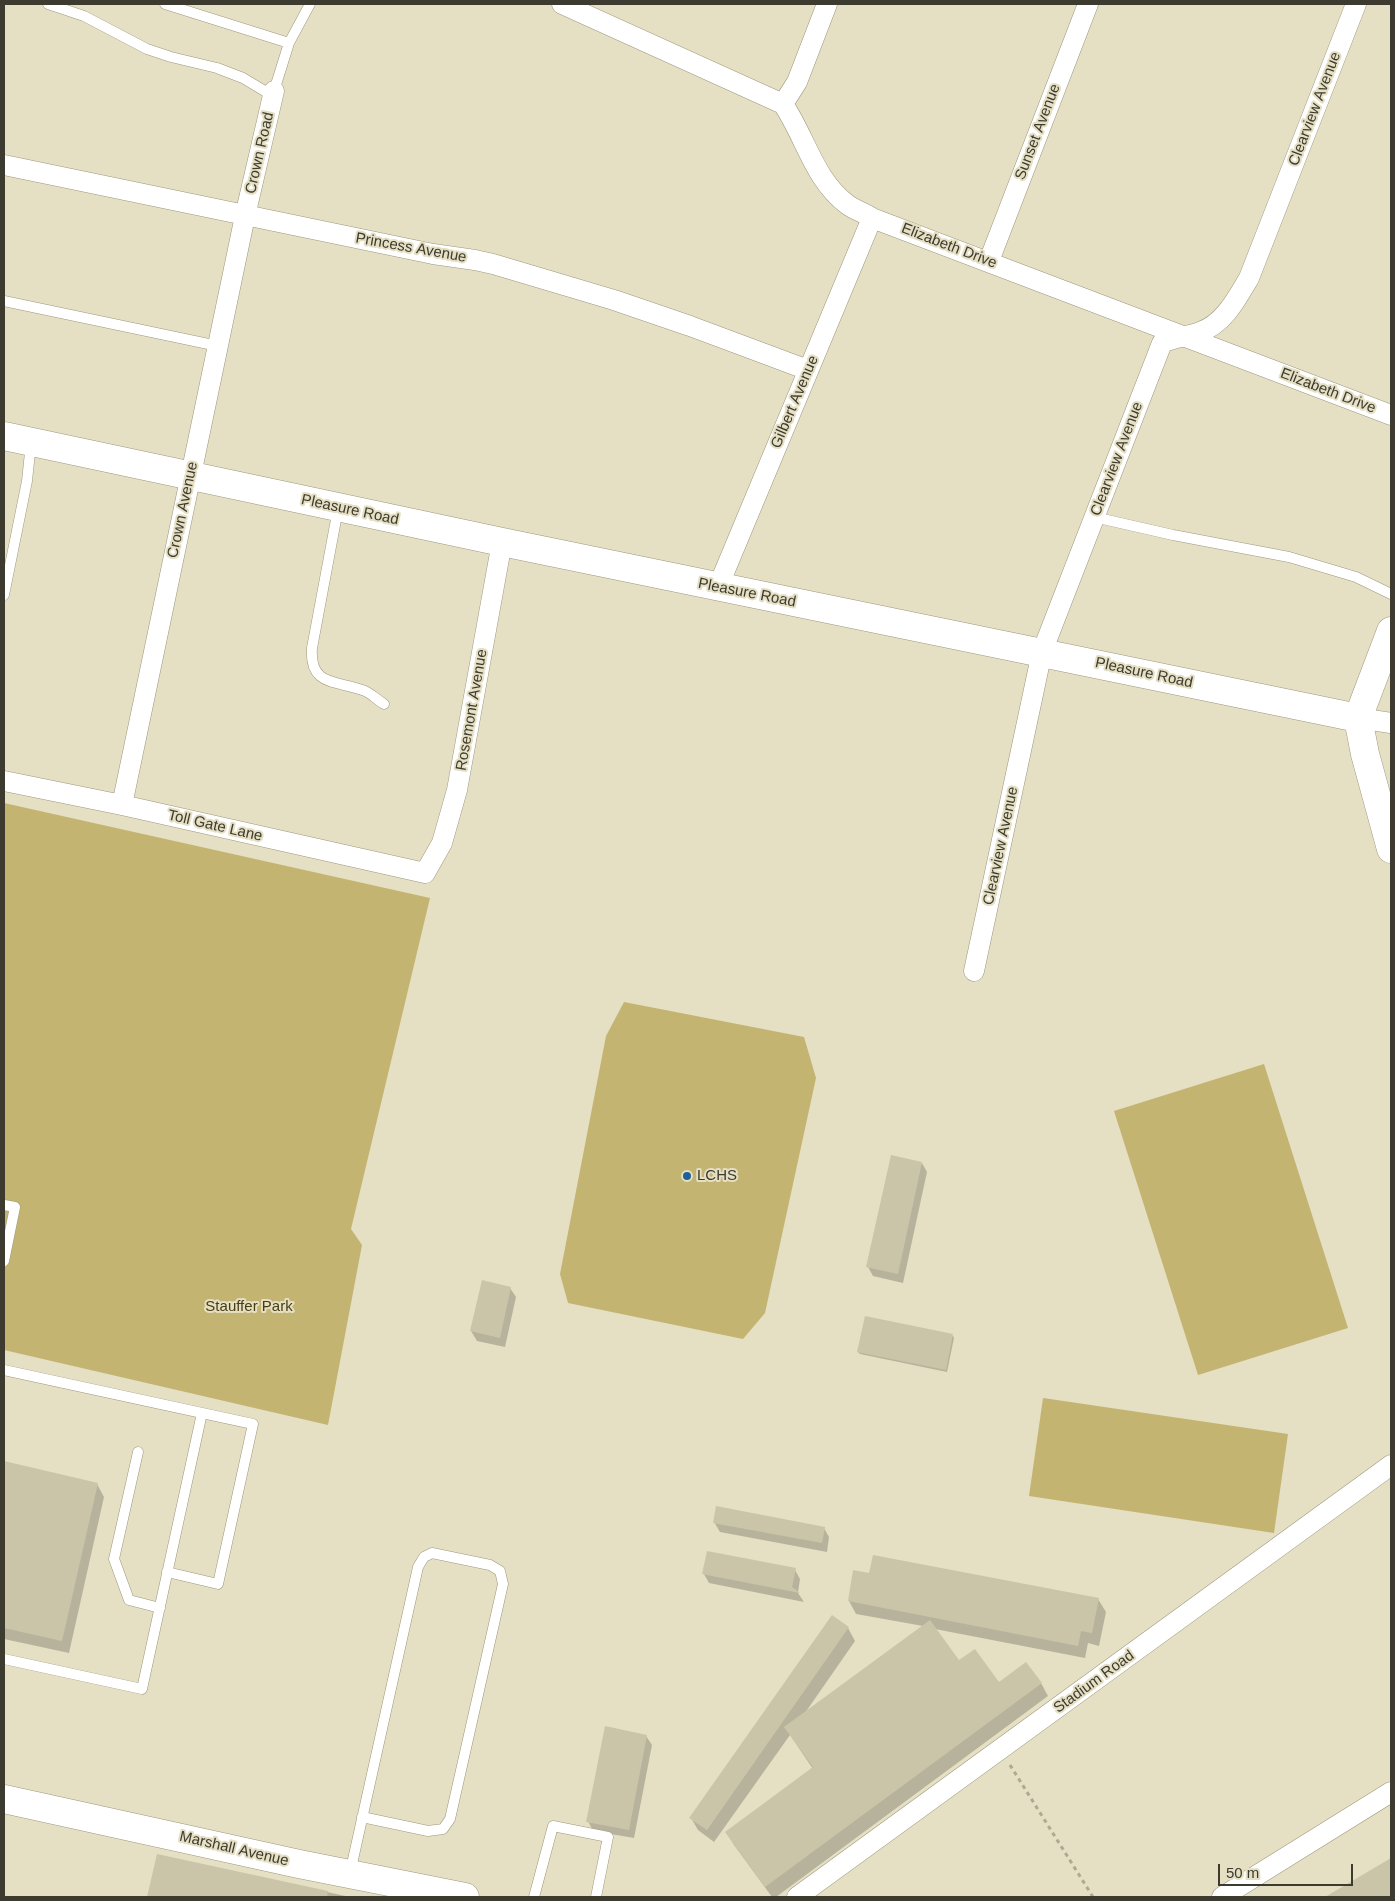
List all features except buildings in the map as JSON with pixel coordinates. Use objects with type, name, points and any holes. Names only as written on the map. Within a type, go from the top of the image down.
[{"type":"street","points":[[562,4],[783,104],[797,82],[827,4]]},
{"type":"street","name":"Sunset Avenue","points":[[989,261],[1088,4]]},
{"type":"street","name":"Clearview Avenue","points":[[974,971],[1042,652],[1162,343],[1173,338],[1201,332],[1216,323],[1227,313],[1249,278],[1356,4]]},
{"type":"street","name":"Crown Road","points":[[245,216],[274,94]]},
{"type":"street","name":"Elizabeth Drive","points":[[783,104],[790,114],[818,171],[829,187],[849,205],[872,218],[1391,415]]},
{"type":"street","name":"Princess Avenue","points":[[4,165],[245,216],[433,254],[493,264],[614,300],[808,370]]},
{"type":"street","name":"Crown Avenue","points":[[122,805],[245,216]]},
{"type":"street","name":"Gilbert Avenue","points":[[718,587],[872,218]]},
{"type":"street","name":"Pleasure Road","points":[[4,436],[338,508],[1358,718]]},
{"type":"street","name":"Rosemont Avenue","points":[[425,873],[442,843],[457,790],[502,542]]},
{"type":"street","points":[[1391,631],[1358,718],[1365,754],[1391,849]]},
{"type":"street","points":[[1358,718],[1391,723]]},
{"type":"street","name":"Toll Gate Lane","points":[[4,781],[122,805],[425,873]]},
{"type":"street","name":"Stadium Road","points":[[797,1897],[1391,1465]]},
{"type":"street","points":[[1222,1897],[1391,1792]]},
{"type":"street","name":"Marshall Avenue","points":[[4,1799],[464,1897]]},
{"type":"lane","points":[[48,4],[84,16],[147,49],[217,68],[243,78],[274,94],[289,44],[310,4]]},
{"type":"lane","points":[[165,4],[289,44]]},
{"type":"lane","points":[[4,300],[218,346]]},
{"type":"lane","points":[[4,595],[26,481],[31,442]]},
{"type":"lane","points":[[338,508],[312,648],[312,665],[317,673],[329,682],[366,691],[384,704]]},
{"type":"lane","points":[[1094,517],[1173,535],[1289,557],[1356,577],[1391,594]]},
{"type":"lane","points":[[4,1205],[15,1207],[4,1261]]},
{"type":"lane","points":[[4,1370],[253,1424],[218,1584],[167,1572]]},
{"type":"lane","points":[[4,1659],[142,1689],[202,1413]]},
{"type":"lane","points":[[138,1452],[114,1559],[129,1600],[160,1608]]},
{"type":"lane","points":[[349,1874],[418,1567],[424,1557],[432,1553],[490,1565],[500,1571],[503,1584],[450,1819],[443,1829],[428,1831],[362,1817]]},
{"type":"lane","points":[[534,1897],[553,1826],[608,1837],[596,1897]]},
{"type":"path","points":[[1000,1750],[1093,1897]]},
{"type":"green space","name":"Stauffer Park","points":[[4,803],[430,898],[351,1229],[362,1245],[328,1425],[4,1350]]},
{"type":"green space","name":"LCHS","points":[[624,1002],[804,1037],[816,1078],[765,1313],[743,1339],[568,1303],[560,1274],[606,1036]]},
{"type":"green space","points":[[1264,1064],[1348,1328],[1198,1375],[1114,1111]]},
{"type":"green space","points":[[1043,1398],[1288,1434],[1274,1533],[1029,1496]]},
{"type":"place","name":"LCHS","points":[[687,1176]]}]
